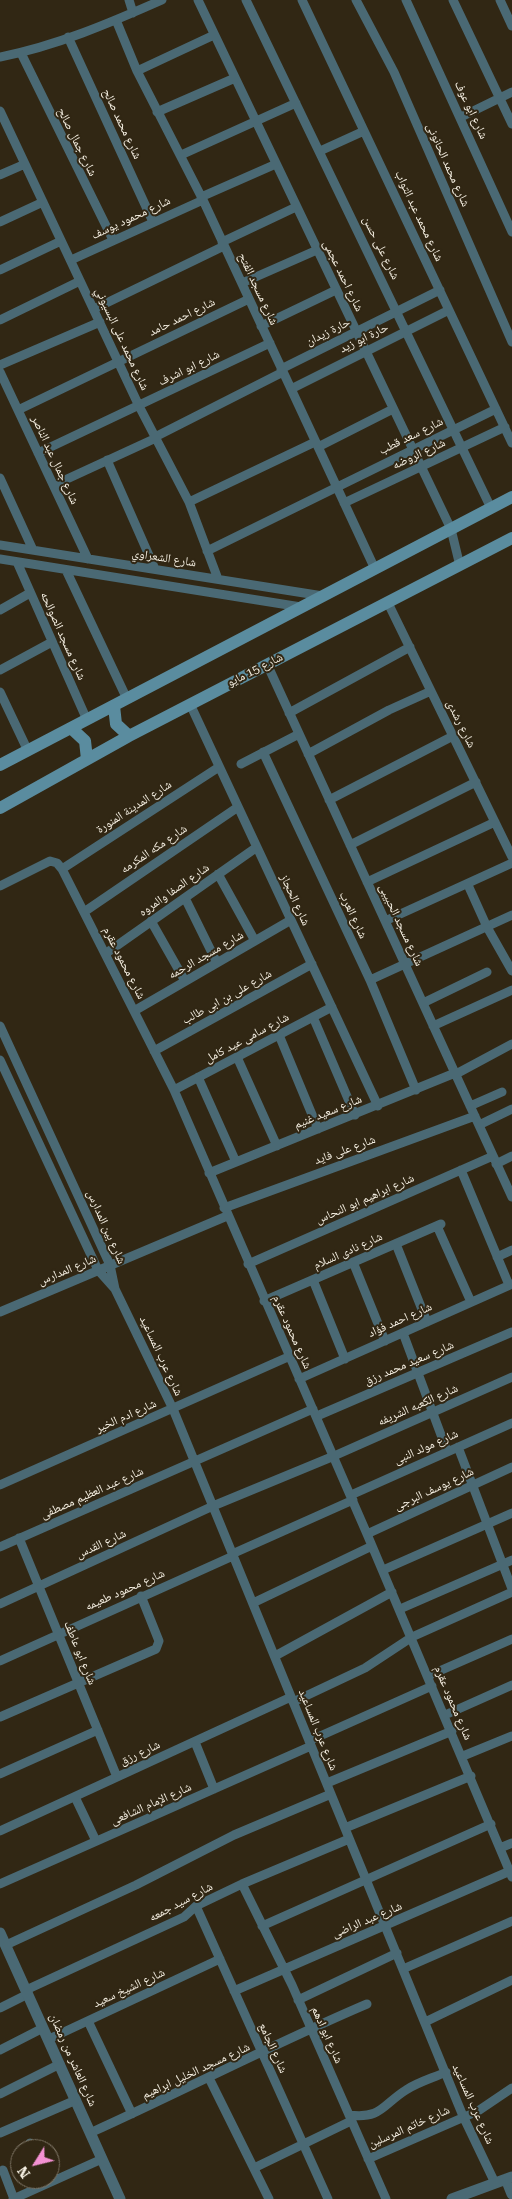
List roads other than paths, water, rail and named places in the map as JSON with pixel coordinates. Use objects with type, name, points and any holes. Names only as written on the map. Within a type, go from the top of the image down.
[{"type":"main road","points":[[0,765],[512,497]]},
{"type":"main road","name":"شارع 15 مايو","points":[[0,808],[129,736],[512,538]]},
{"type":"main road","points":[[114,706],[116,724],[129,736]]},
{"type":"main road","points":[[71,728],[85,741],[87,759]]},
{"type":"street","points":[[129,0],[133,13]]},
{"type":"street","points":[[0,57],[21,53],[68,37],[116,20],[162,0]]},
{"type":"street","name":"شارع احمد عجمى","points":[[198,0],[421,467],[450,530],[460,566]]},
{"type":"street","name":"شارع على حسن","points":[[246,0],[398,311],[491,508]]},
{"type":"street","name":"شارع محمد عبد التواب","points":[[302,0],[512,442]]},
{"type":"street","name":"شارع محمد الحانونى","points":[[356,0],[394,72],[512,342]]},
{"type":"street","name":"شارع ابو عوف","points":[[406,0],[512,232]]},
{"type":"street","points":[[453,0],[512,124]]},
{"type":"street","points":[[500,0],[512,26]]},
{"type":"street","name":"شارع مسجد الفتح","points":[[116,20],[137,71],[181,155],[224,244],[375,569]]},
{"type":"street","points":[[137,71],[214,34]]},
{"type":"street","name":"شارع محمد صالح","points":[[68,37],[153,222]]},
{"type":"street","name":"شارع جمال صالح","points":[[21,53],[113,240]]},
{"type":"street","points":[[158,112],[235,78]]},
{"type":"street","points":[[461,117],[512,92]]},
{"type":"street","points":[[181,155],[296,103]]},
{"type":"street","name":"شارع محمد على البسيوني","points":[[0,111],[3,124],[25,164],[139,406],[189,502],[218,579]]},
{"type":"street","points":[[320,151],[364,131]]},
{"type":"street","points":[[0,175],[25,164]]},
{"type":"street","name":"شارع محمود يوسف","points":[[70,260],[276,164]]},
{"type":"street","points":[[0,222],[43,202]]},
{"type":"street","points":[[94,309],[296,207]]},
{"type":"street","points":[[0,270],[61,241]]},
{"type":"street","points":[[242,283],[317,250]]},
{"type":"street","points":[[0,320],[80,281]]},
{"type":"street","points":[[261,326],[336,290]]},
{"type":"street","name":"حارة زيدان","points":[[54,485],[155,438],[282,370],[440,290]]},
{"type":"street","name":"شارع احمد حامد","points":[[18,410],[249,299]]},
{"type":"street","name":"حارة ابو زيد","points":[[291,388],[449,310]]},
{"type":"street","points":[[0,365],[100,322]]},
{"type":"street","name":"شارع ابو اشرف","points":[[38,453],[270,344]]},
{"type":"street","name":"شارع جمال عبد الناصر","points":[[0,372],[88,559]]},
{"type":"street","points":[[189,502],[393,409]]},
{"type":"street","name":"شارع سعد قطب","points":[[207,551],[496,409]]},
{"type":"street","name":"شارع الروضه","points":[[344,503],[505,427]]},
{"type":"street","points":[[107,460],[155,569]]},
{"type":"street","points":[[0,478],[33,550]]},
{"type":"street","name":"شارع الشعراوي","points":[[0,545],[323,596]]},
{"type":"street","points":[[0,559],[302,607]]},
{"type":"street","name":"شارع مسجد الصوالحه","points":[[16,562],[87,720]]},
{"type":"street","points":[[66,570],[127,699]]},
{"type":"street","points":[[0,610],[30,592]]},
{"type":"street","name":"شارع رشدى","points":[[388,603],[512,856]]},
{"type":"street","points":[[0,670],[52,642]]},
{"type":"street","points":[[289,713],[410,647]]},
{"type":"street","name":"شارع مسجد الحبيبى","points":[[267,664],[512,1197]]},
{"type":"street","points":[[308,754],[431,691]]},
{"type":"street","points":[[0,692],[28,751]]},
{"type":"street","name":"شارع الحجاز","points":[[190,704],[378,1106]]},
{"type":"street","points":[[240,764],[299,734]]},
{"type":"street","points":[[329,800],[453,736]]},
{"type":"street","name":"شارع العرب","points":[[263,752],[370,980],[416,1090]]},
{"type":"street","name":"شارع المدينة المنورة","points":[[62,869],[219,767]]},
{"type":"street","points":[[350,844],[476,782]]},
{"type":"street","name":"شارع مكه المكرمه","points":[[84,912],[238,807]]},
{"type":"street","points":[[367,882],[495,822]]},
{"type":"street","name":"شارع الصفا والمروه","points":[[105,954],[257,847]]},
{"type":"street","points":[[0,886],[50,861],[57,863],[62,869]]},
{"type":"street","points":[[385,921],[468,885],[512,863]]},
{"type":"street","name":"شارع محمود عقرم","points":[[62,869],[174,1090],[288,1357],[315,1413],[368,1534],[463,1756],[511,1874]]},
{"type":"street","points":[[218,874],[255,941]]},
{"type":"street","points":[[468,885],[487,927],[512,970]]},
{"type":"street","points":[[184,898],[218,962]]},
{"type":"street","points":[[370,980],[512,915]]},
{"type":"street","name":"شارع مسجد الرحمه","points":[[134,1011],[291,920]]},
{"type":"street","points":[[151,921],[185,981]]},
{"type":"street","name":"شارع على بن ابى طالب","points":[[154,1051],[312,964]]},
{"type":"street","points":[[423,1003],[487,972]]},
{"type":"street","points":[[434,1026],[512,990]]},
{"type":"street","name":"شارع سامى عيد كامل","points":[[174,1090],[332,1008]]},
{"type":"street","points":[[313,1017],[355,1115]]},
{"type":"street","name":"شارع بين المدارس","points":[[0,1026],[110,1265],[114,1289]]},
{"type":"street","points":[[279,1035],[318,1129]]},
{"type":"street","name":"شارع سعيد غنيم","points":[[209,1173],[455,1074],[512,1044]]},
{"type":"street","points":[[237,1057],[277,1146]]},
{"type":"street","points":[[2,1064],[18,1062]]},
{"type":"street","name":"شارع بين المدارس","points":[[2,1064],[98,1270],[114,1289]]},
{"type":"street","points":[[198,1077],[236,1162]]},
{"type":"street","points":[[470,1106],[502,1092]]},
{"type":"street","name":"شارع على فايد","points":[[226,1212],[477,1120],[512,1109]]},
{"type":"street","points":[[494,1160],[512,1156]]},
{"type":"street","name":"شارع ابراهيم ابو النحاس","points":[[248,1264],[461,1170],[494,1160]]},
{"type":"street","points":[[461,1170],[497,1257],[511,1285]]},
{"type":"street","name":"شارع المدارس","points":[[0,1312],[110,1265],[226,1212]]},
{"type":"street","name":"شارع نادى السلام","points":[[264,1301],[439,1225],[471,1302]]},
{"type":"street","points":[[396,1244],[427,1322]]},
{"type":"street","points":[[497,1257],[512,1250]]},
{"type":"street","points":[[353,1262],[385,1341]]},
{"type":"street","points":[[313,1280],[345,1358]]},
{"type":"street","name":"شارع احمد فؤاد","points":[[299,1379],[511,1285]]},
{"type":"street","name":"شارع عرب المساعيد","points":[[114,1289],[173,1409],[464,2116],[504,2179]]},
{"type":"street","name":"شارع سعيد محمد رزق","points":[[194,1462],[512,1332]]},
{"type":"street","points":[[403,1333],[447,1451]]},
{"type":"street","name":"شارع ادم الخير","points":[[0,1485],[288,1357]]},
{"type":"street","name":"شارع الكعبه الشريفه","points":[[212,1506],[334,1456],[512,1377]]},
{"type":"street","name":"شارع مولد النبى","points":[[352,1497],[512,1422]]},
{"type":"street","points":[[458,1447],[512,1590]]},
{"type":"street","name":"شارع عبد العظيم مصطفى","points":[[0,1547],[194,1462]]},
{"type":"street","name":"شارع يوسف البرجى","points":[[368,1534],[512,1467]]},
{"type":"street","name":"شارع محمود طعيمه","points":[[0,1661],[233,1555],[352,1497]]},
{"type":"street","name":"شارع القدس","points":[[0,1604],[39,1588],[116,1549],[212,1506]]},
{"type":"street","points":[[383,1570],[512,1513]]},
{"type":"street","name":"شارع ابو عاطف","points":[[19,1538],[117,1777]]},
{"type":"street","points":[[253,1603],[372,1546]]},
{"type":"street","points":[[400,1609],[512,1560]]},
{"type":"street","name":"شارع رزق","points":[[0,1831],[195,1742],[365,1668],[412,1637],[512,1590]]},
{"type":"street","points":[[275,1656],[392,1592]]},
{"type":"street","points":[[0,1717],[158,1647],[159,1642],[141,1596]]},
{"type":"street","points":[[428,1676],[512,1639]]},
{"type":"street","points":[[445,1715],[512,1685]]},
{"type":"street","name":"شارع الإمام الشافعى","points":[[0,1884],[214,1790],[432,1686]]},
{"type":"street","points":[[0,1774],[98,1730]]},
{"type":"street","points":[[327,1783],[452,1731]]},
{"type":"street","points":[[463,1756],[512,1736]]},
{"type":"street","points":[[195,1742],[214,1790]]},
{"type":"street","points":[[345,1828],[471,1776]]},
{"type":"street","points":[[2,1937],[136,1886],[234,1835],[331,1794]]},
{"type":"street","points":[[75,1797],[96,1841]]},
{"type":"street","points":[[262,1926],[491,1824]]},
{"type":"street","name":"شارع سيد جمعه","points":[[0,2008],[27,1992],[184,1917],[196,1906],[242,1884],[350,1839]]},
{"type":"street","points":[[500,1848],[512,1843]]},
{"type":"street","name":"شارع عبد الراضى","points":[[234,1991],[511,1874]]},
{"type":"street","name":"شارع ابو ادهم","points":[[242,1884],[298,2000],[386,2199]]},
{"type":"street","name":"شارع الجامع","points":[[196,1906],[328,2199]]},
{"type":"street","points":[[403,1969],[512,1921]]},
{"type":"street","name":"شارع العاشر من رمضان","points":[[2,1937],[120,2199]]},
{"type":"street","points":[[298,2000],[397,1953]]},
{"type":"street","name":"شارع الشيخ سعيد","points":[[49,2039],[220,1959]]},
{"type":"street","points":[[425,2022],[512,1980]]},
{"type":"street","name":"شارع مسجد الخليل ابراهيم","points":[[90,2133],[262,2053],[310,2028],[367,2004]]},
{"type":"street","points":[[88,2021],[132,2114]]},
{"type":"street","points":[[0,2050],[43,2028]]},
{"type":"street","points":[[0,2094],[60,2064]]},
{"type":"street","points":[[254,2168],[303,2146],[350,2118],[364,2117],[381,2111],[404,2091],[446,2072]]},
{"type":"street","points":[[209,2078],[268,2199]]},
{"type":"street","name":"شارع خاتم المرسلين","points":[[368,2160],[484,2108],[512,2088]]},
{"type":"street","points":[[0,2133],[76,2100]]},
{"type":"street","points":[[60,2176],[102,2159]]},
{"type":"street","points":[[3,2170],[13,2199],[32,2189]]},
{"type":"street","points":[[452,2199],[504,2179],[512,2194]]}]
